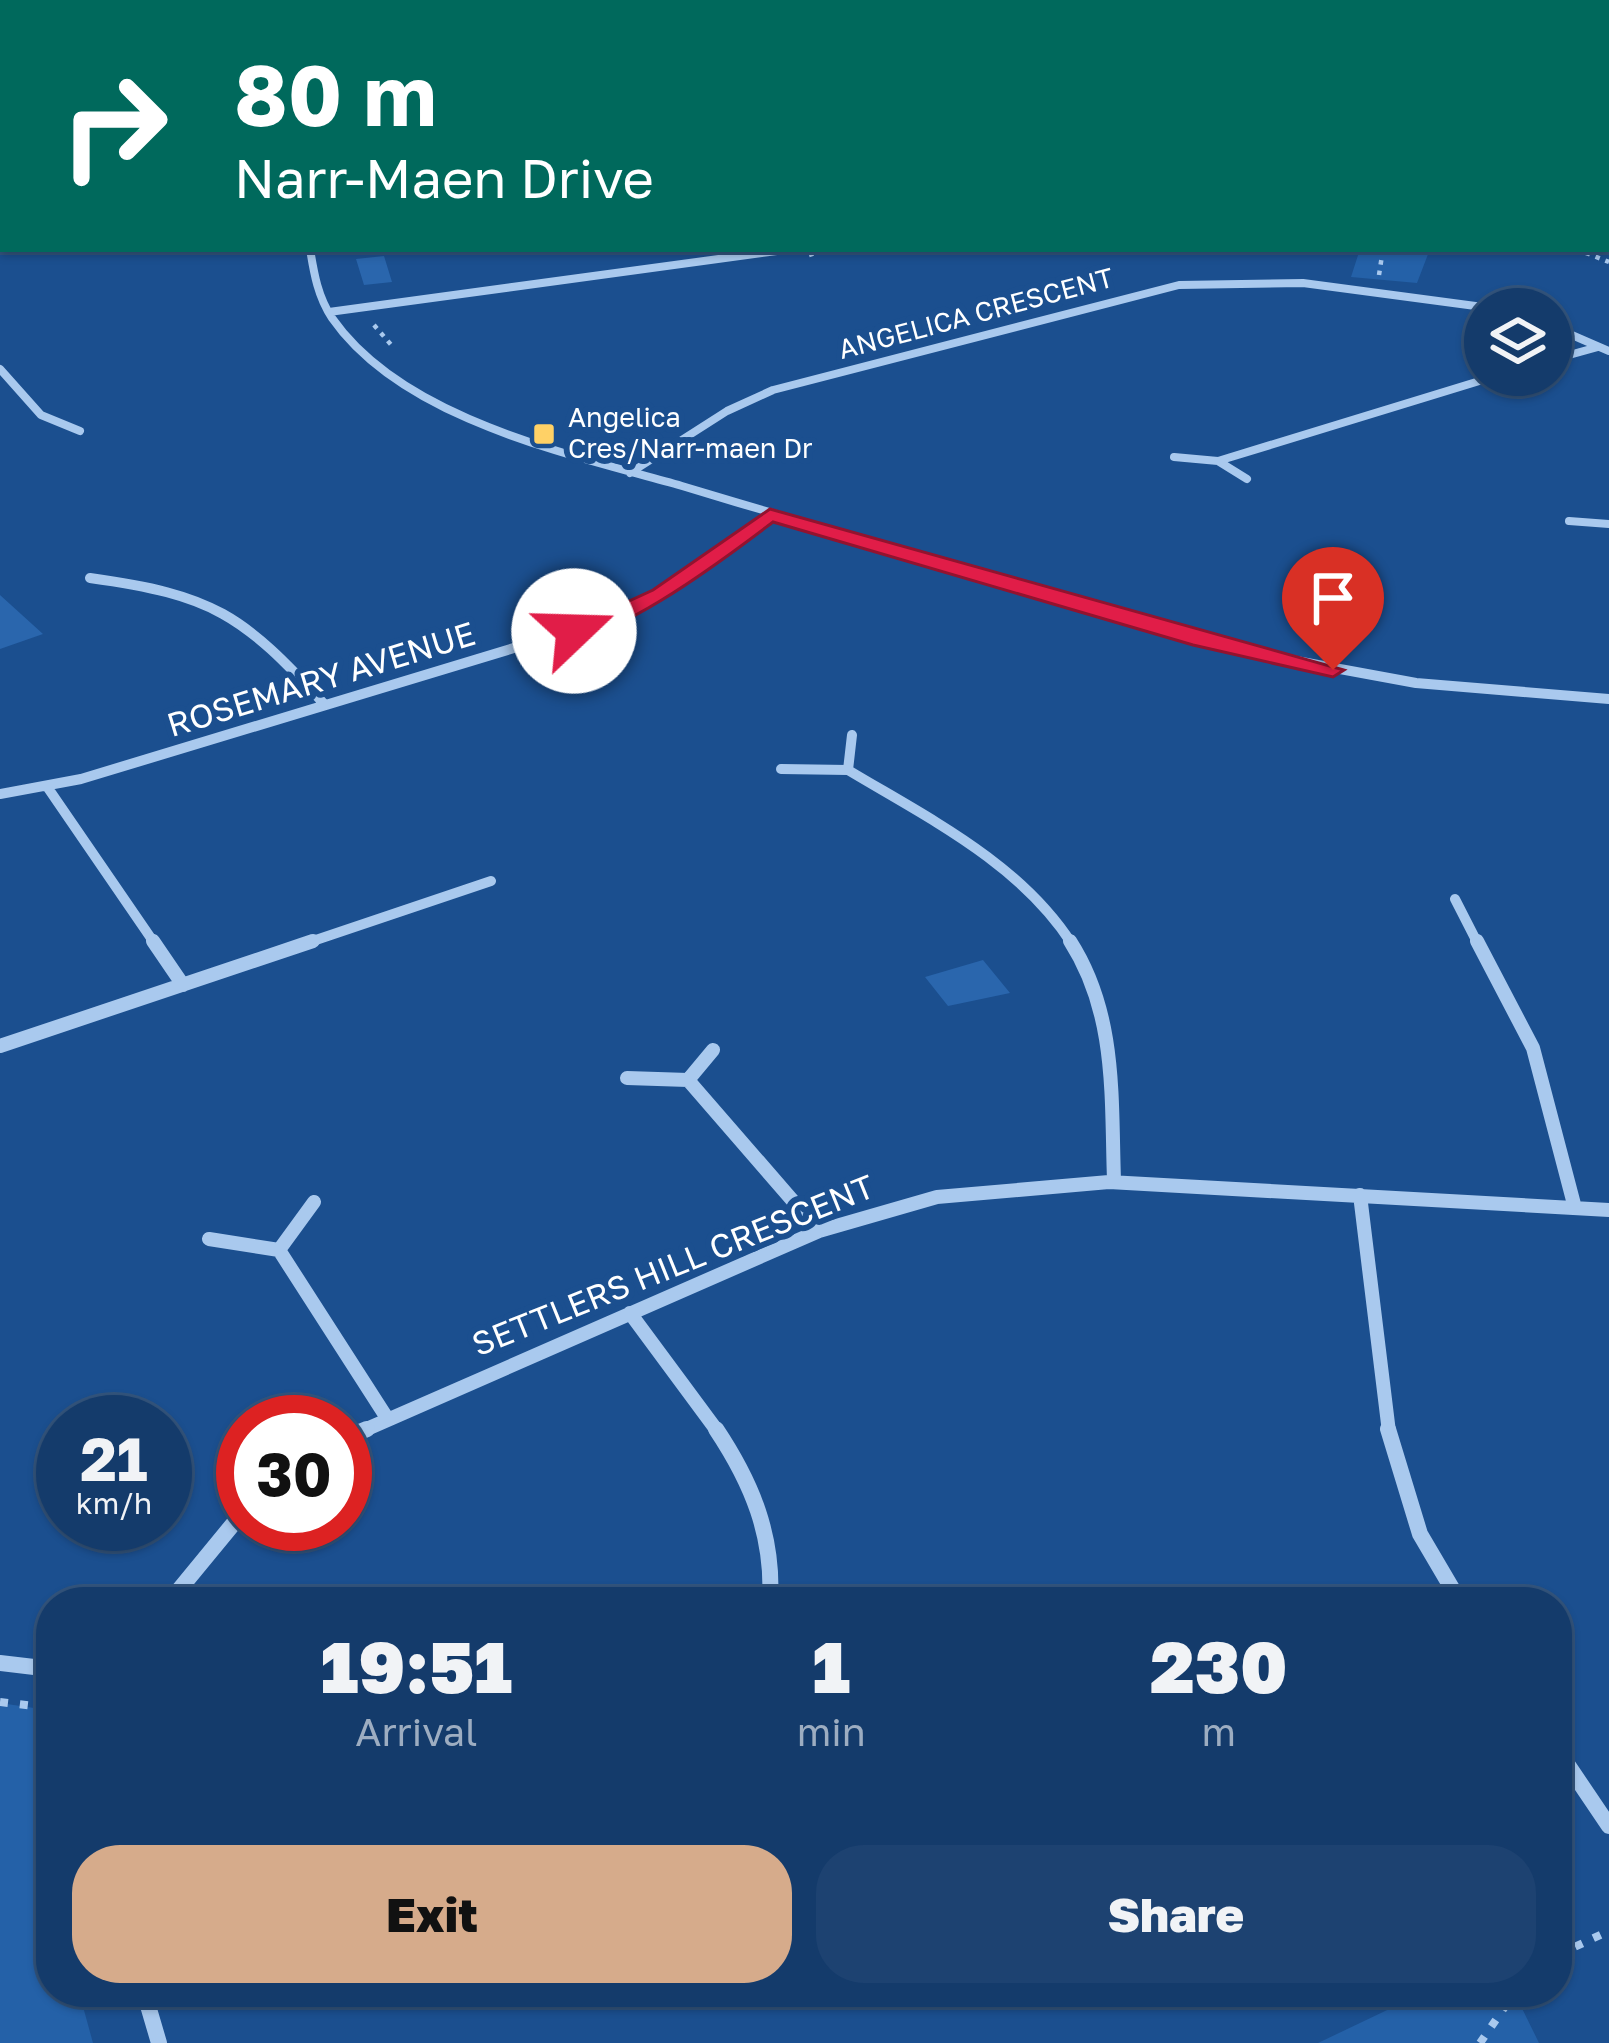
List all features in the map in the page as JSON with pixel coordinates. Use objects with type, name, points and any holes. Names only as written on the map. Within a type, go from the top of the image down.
[{"type":"street","points":[[310,252],[315,283],[328,312],[378,363],[434,400],[526,441],[1288,661],[1454,688],[1609,699]]},
{"type":"street","points":[[328,312],[770,252]]},
{"type":"street","name":"ANGELICA CRESCENT","points":[[630,473],[727,411],[773,391],[1142,292],[1249,280],[1464,302]]},
{"type":"street","points":[[1572,335],[1604,349]]},
{"type":"street","points":[[1572,356],[1604,349]]},
{"type":"street","points":[[0,369],[41,415],[80,431]]},
{"type":"street","points":[[1174,457],[1218,461],[1464,386]]},
{"type":"street","points":[[1218,461],[1247,479]]},
{"type":"street","name":"ROSEMARY AVENUE","points":[[0,794],[48,788],[623,613],[660,594],[770,515]]},
{"type":"street","points":[[1569,521],[1609,524]]},
{"type":"street","points":[[90,578],[175,590],[219,604],[251,625],[326,705]]},
{"type":"street","points":[[848,770],[852,735]]},
{"type":"street","points":[[782,769],[848,770],[991,858],[1064,929],[1101,1006],[1114,1180]]},
{"type":"street","points":[[48,788],[183,985]]},
{"type":"street","points":[[0,1046],[491,881]]},
{"type":"street","points":[[1455,899],[1533,1048],[1575,1208]]},
{"type":"street","points":[[688,1080],[713,1050]]},
{"type":"street","points":[[627,1078],[688,1080],[819,1232]]},
{"type":"street","name":"SETTLERS HILL CRESCENT","points":[[372,1425],[819,1232],[890,1207],[974,1188],[1114,1180],[1609,1210]]},
{"type":"street","points":[[1360,1195],[1391,1452],[1414,1521],[1451,1587]]},
{"type":"street","points":[[279,1250],[314,1202]]},
{"type":"street","points":[[209,1239],[279,1250],[387,1418]]},
{"type":"street","points":[[630,1313],[712,1422],[746,1479],[769,1551],[770,1587]]},
{"type":"street","points":[[181,1587],[216,1545]]},
{"type":"street","points":[[0,1663],[36,1667]]},
{"type":"street","points":[[1572,1771],[1609,1826]]},
{"type":"street","points":[[148,2007],[159,2043]]},
{"type":"path","points":[[797,259],[819,252]]},
{"type":"path","points":[[380,314],[367,317],[403,358]]},
{"type":"path","points":[[0,1702],[36,1706]]},
{"type":"path","points":[[1572,1948],[1609,1931]]},
{"type":"path","points":[[1480,2043],[1505,2007]]},
{"type":"shaded area","points":[[1359,252],[1429,252],[1417,283],[1351,277]]},
{"type":"shaded area","points":[[0,1703],[36,1708],[36,2007],[83,2007],[93,2043],[0,2043]]},
{"type":"shaded area","points":[[1394,2007],[1521,2007],[1539,2043],[1318,2043]]},
{"type":"building","points":[[384,256],[392,282],[364,285],[356,259]]},
{"type":"building","points":[[0,595],[43,634],[0,649]]},
{"type":"building","points":[[983,960],[1010,993],[948,1006],[925,977]]},
{"type":"place","name":"Angelica Cres/Narr-maen Dr","points":[[544,434]]},
{"type":"route","points":[[574,631],[660,594],[770,515],[1201,640],[1333,670]]}]
